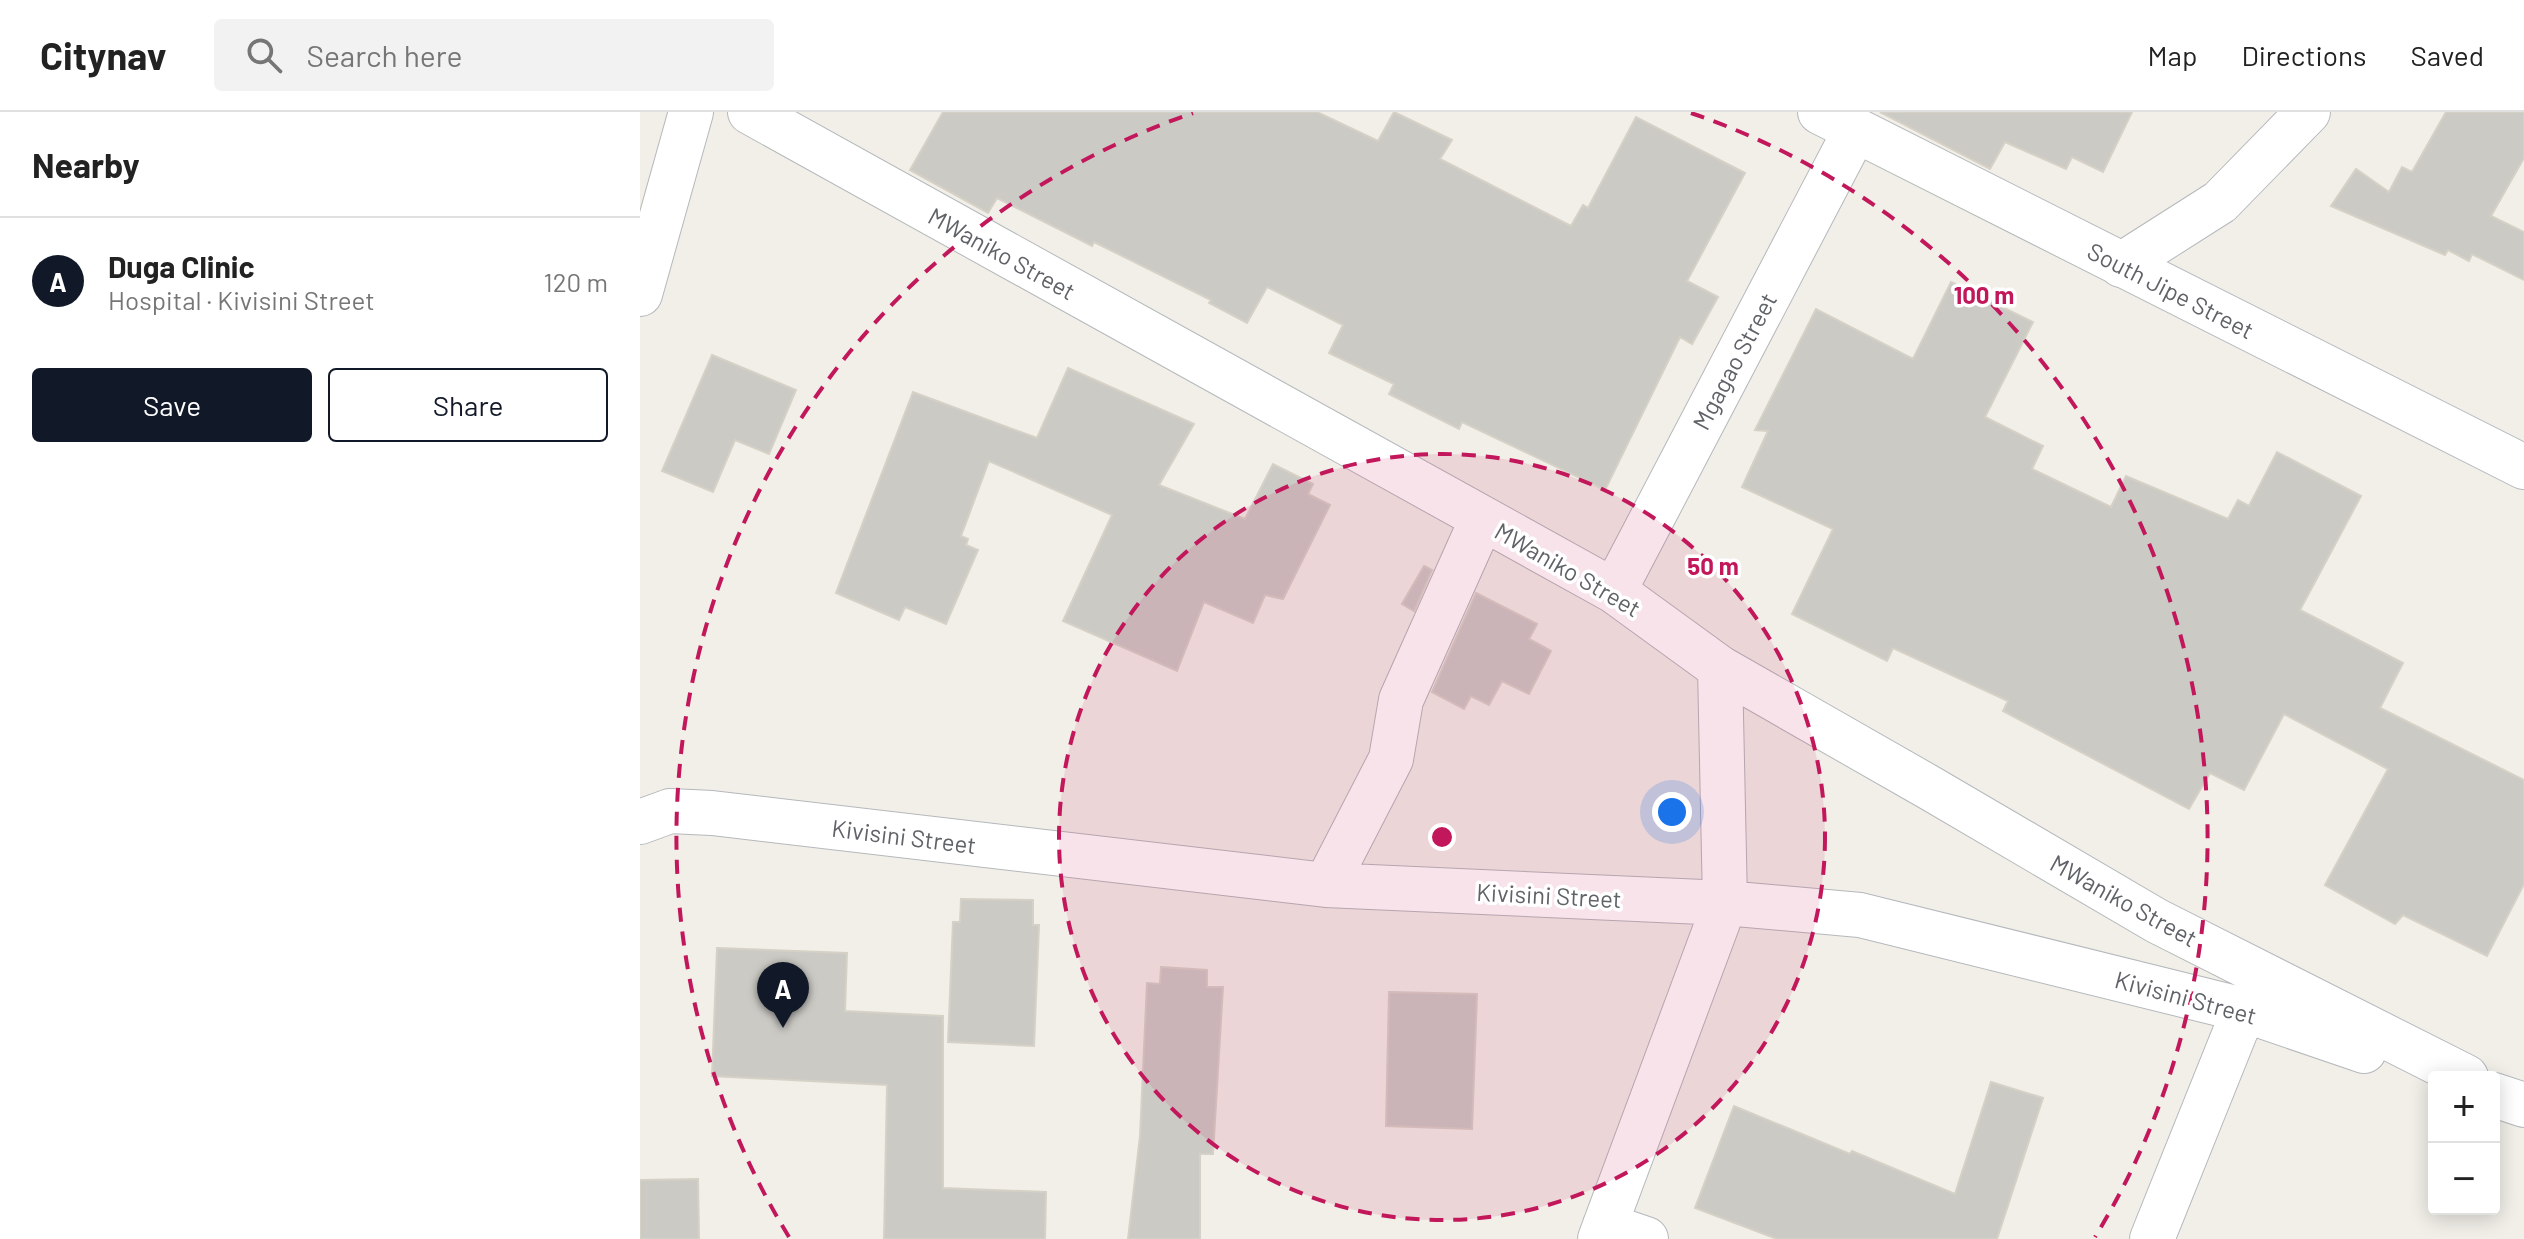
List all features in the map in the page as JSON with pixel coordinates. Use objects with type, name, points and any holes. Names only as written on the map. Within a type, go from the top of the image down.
[{"type":"street","points":[[640,294],[691,112]]},
{"type":"street","name":"MWaniko Street","points":[[750,112],[1614,591],[1720,668],[2157,921],[2454,1071]]},
{"type":"street","points":[[2121,265],[2220,202],[2308,112]]},
{"type":"street","name":"South Jipe Street","points":[[1837,122],[2524,467]]},
{"type":"street","name":"Mgagao Street","points":[[1614,591],[1837,122]]},
{"type":"street","points":[[1326,885],[1391,759],[1401,700],[1482,519]]},
{"type":"street","points":[[1646,1239],[1602,1232],[1725,903],[1720,668]]},
{"type":"street","name":"Kivisini Street","points":[[640,822],[670,811],[712,813],[1326,885],[1725,903],[1860,915],[2244,1010],[2428,1072]]},
{"type":"street","points":[[2152,1239],[2244,1010]]},
{"type":"building","points":[[943,112],[1317,112],[1378,141],[1394,112],[1452,140],[1440,159],[1571,226],[1583,205],[1588,208],[1636,117],[1745,173],[1687,281],[1718,297],[1692,344],[1680,337],[1605,490],[1462,422],[1459,429],[1389,394],[1394,384],[1329,353],[1343,325],[1267,287],[1247,323],[1209,303],[1211,300],[1094,242],[1092,246],[997,198],[988,213],[910,170]]},
{"type":"building","points":[[1880,112],[2132,112],[2103,172],[2072,157],[2066,169],[2005,142],[1990,169]]},
{"type":"building","points":[[2446,112],[2524,112],[2524,158],[2491,216],[2524,232],[2524,280],[2472,254],[2469,261],[2448,250],[2445,255],[2331,206],[2356,169],[2389,192],[2402,167],[2412,172]]},
{"type":"building","points":[[1951,282],[2033,322],[1985,417],[2043,446],[2032,469],[2111,507],[2126,476],[2228,519],[2238,500],[2249,506],[2277,452],[2361,496],[2300,610],[2403,663],[2380,708],[2524,780],[2524,884],[2487,956],[2403,915],[2395,924],[2325,885],[2388,769],[2284,714],[2244,790],[2210,773],[2189,809],[2003,711],[2008,701],[1893,648],[1887,661],[1792,614],[1833,529],[1742,487],[1768,431],[1755,430],[1816,309],[1913,359]]},
{"type":"building","points":[[712,355],[796,390],[769,454],[735,440],[713,492],[662,471]]},
{"type":"building","points":[[1068,368],[1194,424],[1159,485],[1245,519],[1273,464],[1313,484],[1308,494],[1330,505],[1283,599],[1265,595],[1253,623],[1204,602],[1177,671],[1063,621],[1112,515],[989,461],[961,536],[968,539],[966,545],[978,550],[946,624],[905,607],[899,620],[836,593],[913,392],[1037,438]]},
{"type":"building","points":[[1424,566],[1432,570],[1414,611],[1402,604]]},
{"type":"building","points":[[1476,593],[1537,624],[1529,639],[1551,651],[1529,694],[1502,681],[1489,705],[1471,696],[1464,709],[1432,692]]},
{"type":"building","points":[[961,899],[1033,900],[1033,925],[1039,925],[1034,1046],[948,1042],[953,922],[960,922]]},
{"type":"building","points":[[717,948],[847,953],[845,1011],[943,1016],[943,1188],[1046,1192],[1045,1239],[884,1239],[887,1085],[712,1076]]},
{"type":"building","points":[[1161,967],[1207,970],[1207,987],[1223,987],[1213,1154],[1200,1154],[1200,1239],[1128,1239],[1140,1136],[1147,983],[1160,984]]},
{"type":"building","points":[[1389,992],[1477,994],[1472,1129],[1386,1126]]},
{"type":"building","points":[[1991,1082],[2043,1098],[1997,1239],[1777,1239],[1695,1208],[1734,1106],[1955,1194]]},
{"type":"building","points":[[698,1179],[699,1239],[640,1239],[640,1180]]},
{"type":"place","name":"Duga Clinic","points":[[783,1028]]}]
